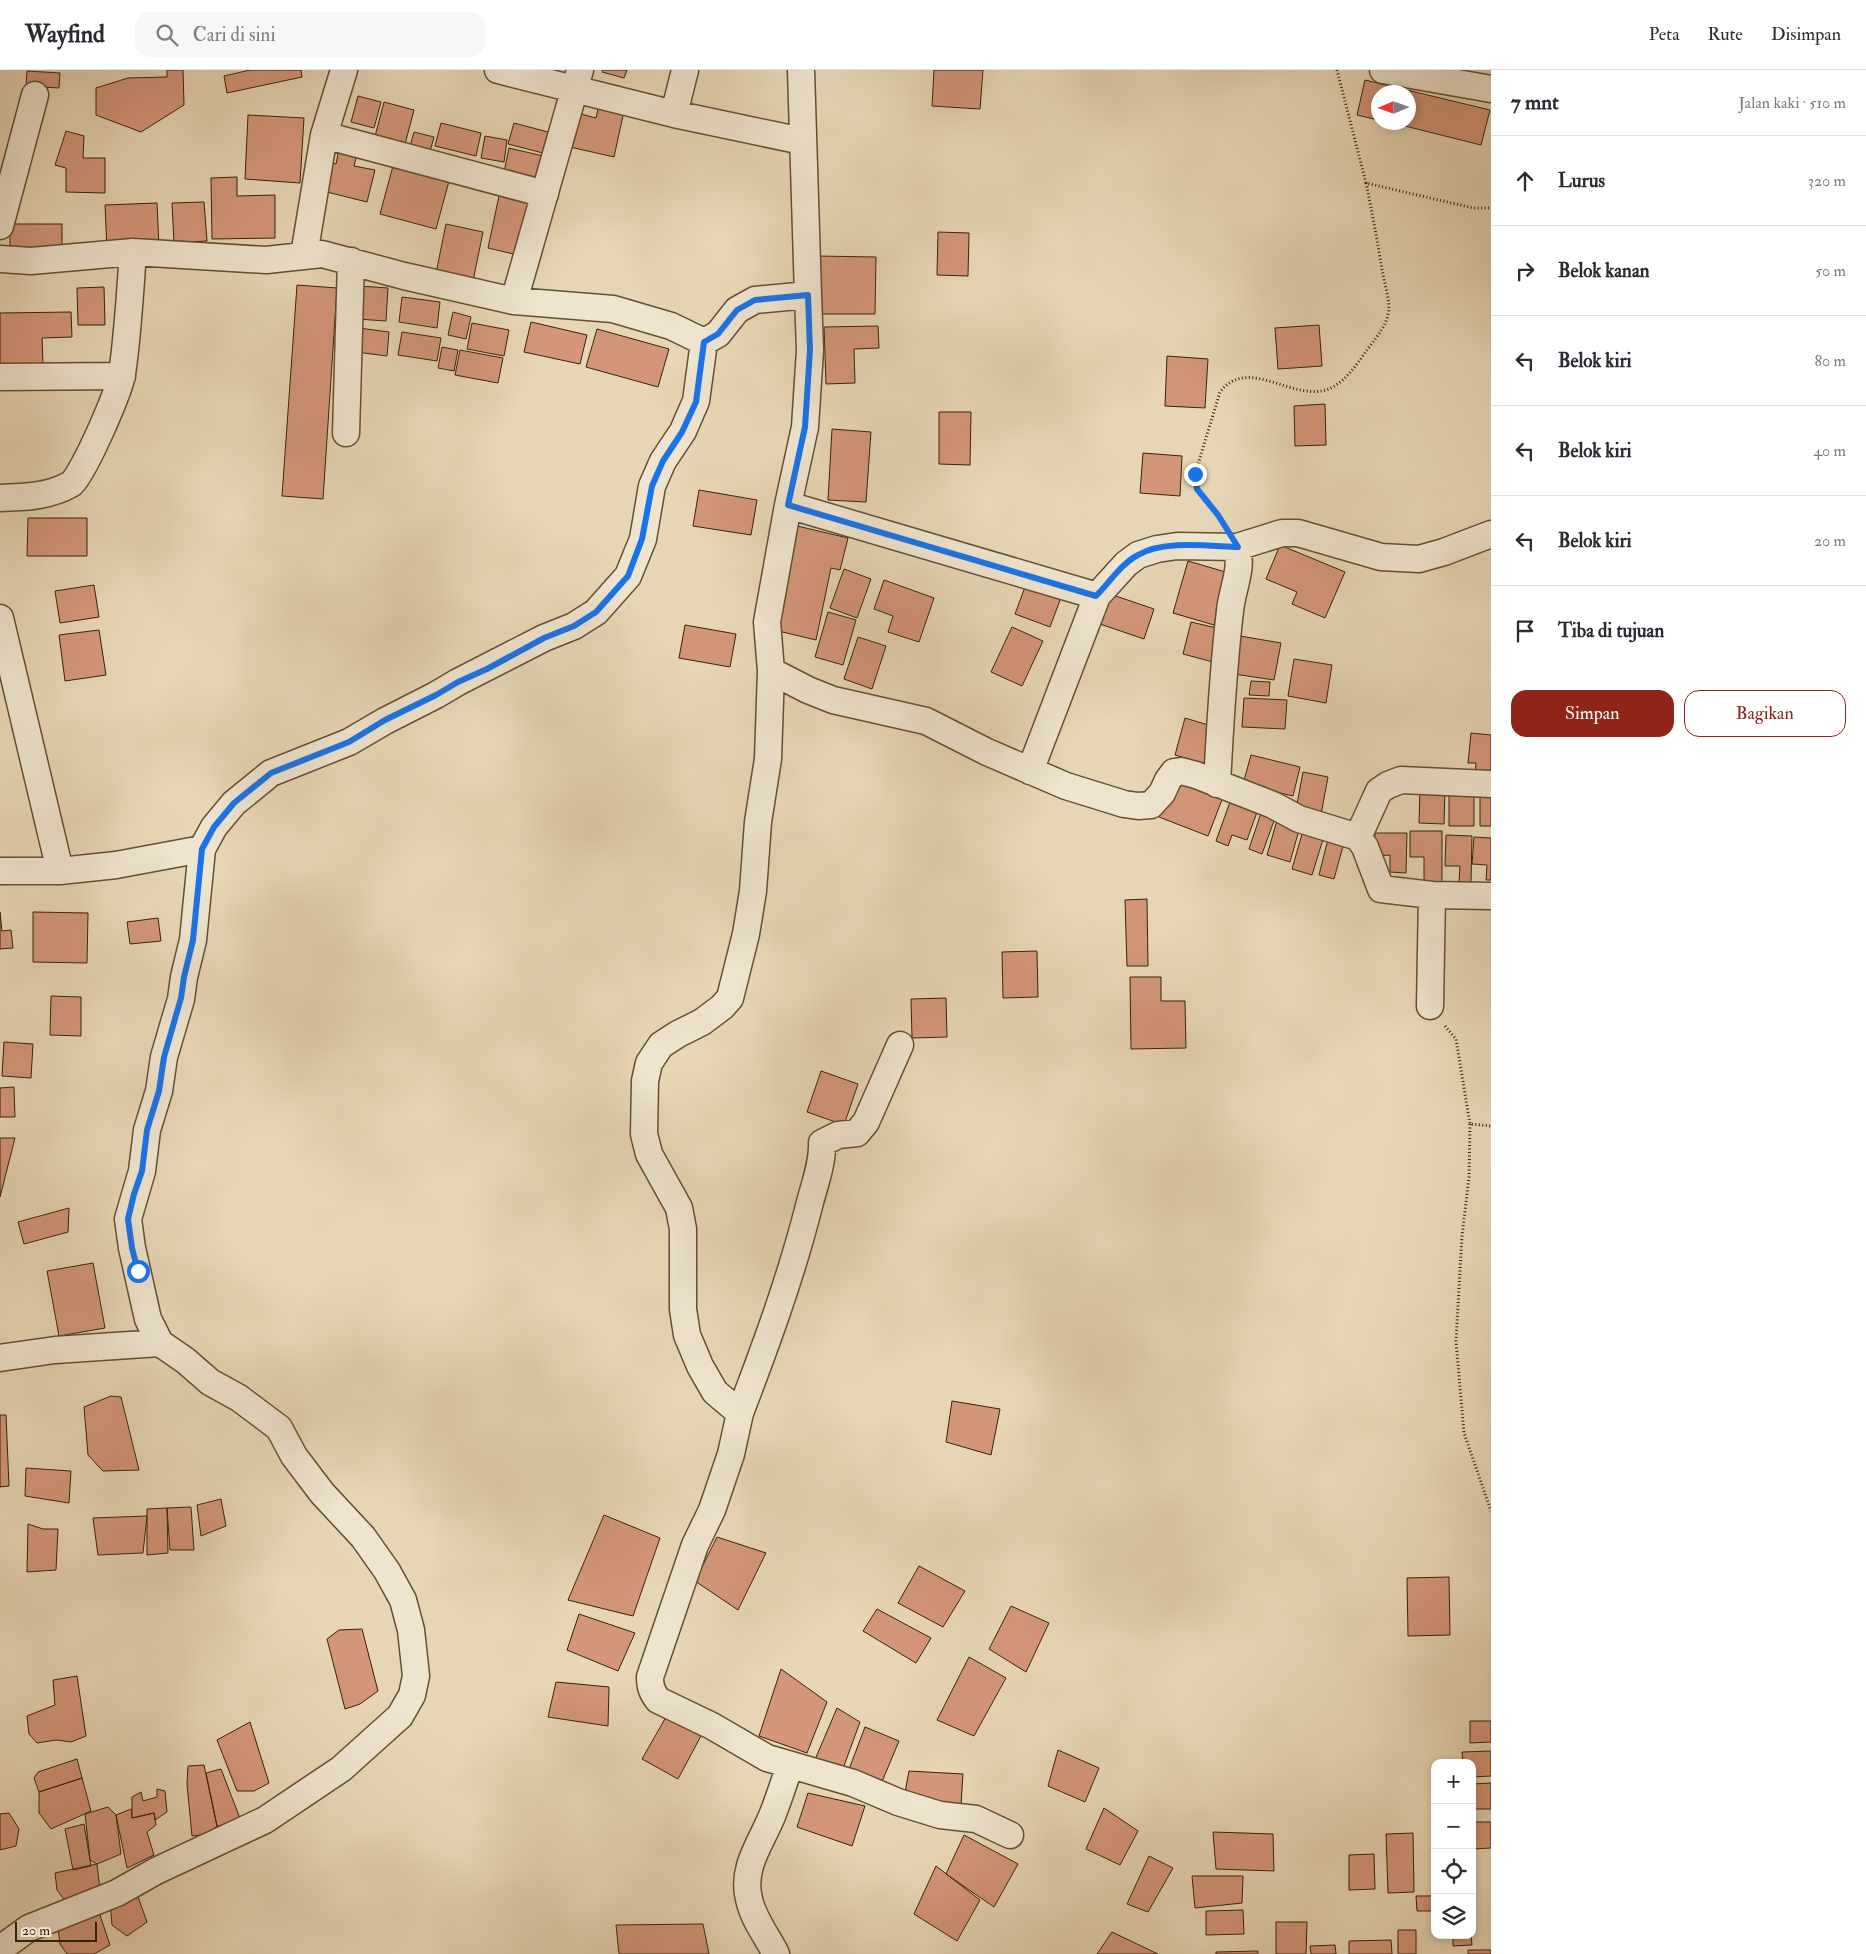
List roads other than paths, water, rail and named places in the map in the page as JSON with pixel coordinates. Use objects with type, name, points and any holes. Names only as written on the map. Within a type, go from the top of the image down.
[{"type":"street","points":[[304,255],[324,135],[344,70]]},
{"type":"street","points":[[498,70],[578,80],[674,114],[802,141]]},
{"type":"street","points":[[674,114],[684,70]]},
{"type":"street","points":[[740,1413],[715,1392],[700,1366],[687,1336],[683,1300],[683,1229],[679,1208],[648,1154],[644,1134],[643,1107],[645,1082],[650,1063],[661,1045],[702,1022],[722,1007],[730,998],[746,934],[753,891],[758,822],[768,759],[771,671],[767,622],[788,505],[805,427],[808,400],[810,350],[801,70]]},
{"type":"street","points":[[1383,70],[1491,89]]},
{"type":"street","points":[[514,300],[578,80]]},
{"type":"street","points":[[0,226],[35,94]]},
{"type":"street","points":[[324,135],[545,194]]},
{"type":"street","points":[[0,498],[37,497],[54,492],[73,483],[92,452],[122,376],[133,252]]},
{"type":"street","points":[[0,259],[31,261],[133,252],[266,260],[322,254],[404,276],[514,300],[613,309],[671,326],[704,342]]},
{"type":"street","points":[[346,433],[351,261]]},
{"type":"street","points":[[704,342],[718,334],[737,310],[755,300],[808,295]]},
{"type":"street","points":[[0,1948],[29,1928],[117,1893],[156,1871],[265,1820],[341,1769],[400,1716],[412,1696],[416,1676],[411,1630],[403,1600],[388,1571],[364,1537],[322,1493],[294,1456],[279,1428],[239,1398],[210,1382],[186,1361],[160,1343],[148,1319],[132,1248],[128,1219],[142,1171],[147,1130],[159,1091],[164,1057],[181,998],[193,940],[202,849],[214,827],[234,803],[271,773],[349,742],[385,720],[544,638],[574,626],[596,612],[628,576],[642,539],[652,486],[663,461],[682,432],[696,402],[704,342]]},
{"type":"street","points":[[0,377],[122,376]]},
{"type":"street","points":[[788,505],[1096,596]]},
{"type":"street","points":[[1030,771],[1096,596],[1126,564],[1138,555],[1157,548],[1177,546],[1238,547],[1282,533],[1298,533],[1381,557],[1419,559],[1444,552],[1491,534]]},
{"type":"street","points":[[1216,784],[1229,613],[1240,566],[1238,547]]},
{"type":"street","points":[[0,618],[60,871]]},
{"type":"street","points":[[771,671],[808,690],[833,700],[926,721],[1030,771],[1095,797],[1138,806],[1151,805],[1162,793],[1174,772],[1182,771],[1196,775],[1273,805],[1299,819],[1358,837],[1365,847],[1381,889],[1432,895],[1491,896]]},
{"type":"street","points":[[1358,837],[1380,791],[1388,784],[1400,780],[1491,784]]},
{"type":"street","points":[[0,871],[60,871],[116,865],[202,849]]},
{"type":"street","points":[[1430,1006],[1432,895]]},
{"type":"street","points":[[900,1045],[866,1122],[856,1133],[838,1135],[822,1142],[814,1187],[796,1257],[760,1362],[740,1413],[732,1454],[712,1510],[695,1545],[650,1677],[650,1685],[658,1700],[712,1726],[767,1758],[853,1783],[898,1802],[940,1815],[976,1820],[1010,1835]]},
{"type":"street","points":[[0,1358],[55,1350],[160,1343]]},
{"type":"street","points":[[776,1954],[756,1920],[748,1898],[748,1878],[751,1860],[772,1818],[790,1766]]}]
